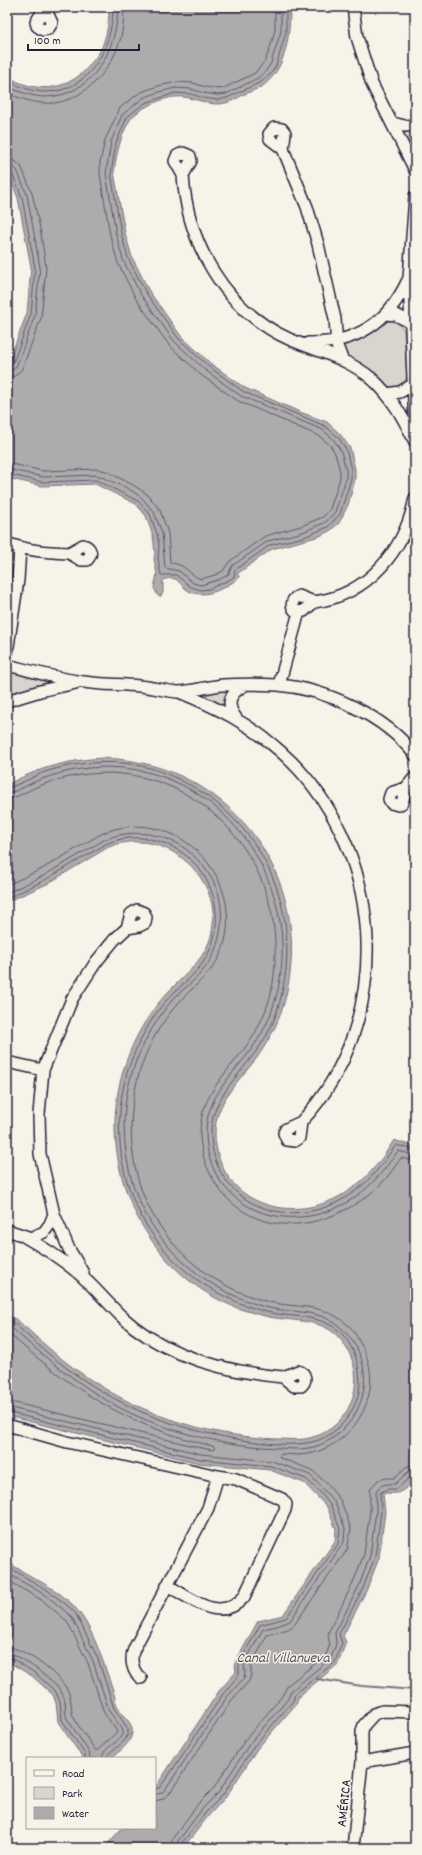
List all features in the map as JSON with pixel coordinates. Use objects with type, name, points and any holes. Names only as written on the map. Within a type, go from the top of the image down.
[{"type":"street","points":[[353,7],[357,37],[363,60],[382,106],[393,123],[415,170]]},
{"type":"street","points":[[393,123],[404,126],[415,125]]},
{"type":"street","points":[[283,149],[306,207],[318,244],[332,306],[337,341],[342,359]]},
{"type":"street","points":[[183,175],[184,193],[194,233],[217,278],[236,300],[266,326],[300,343],[342,359],[359,368],[372,378],[387,394],[415,442]]},
{"type":"street","points":[[415,196],[408,278],[415,428]]},
{"type":"street","points":[[300,343],[319,344],[337,341],[356,336],[367,330],[386,314],[402,292],[408,278]]},
{"type":"street","points":[[386,314],[396,315],[410,322]]},
{"type":"street","points":[[387,394],[400,392],[412,385]]},
{"type":"street","points":[[314,602],[306,610],[300,612],[294,610],[292,606],[295,598],[301,597],[314,602],[329,600],[356,588],[384,565],[396,549],[405,533],[412,514],[415,498]]},
{"type":"street","points":[[7,544],[20,548],[69,553]]},
{"type":"street","points":[[7,653],[18,580],[20,548]]},
{"type":"street","points":[[279,685],[300,612]]},
{"type":"street","points":[[7,665],[85,682],[141,686],[179,692],[236,718],[281,751],[318,792],[333,816],[346,842],[362,891],[368,952],[366,981],[353,1038],[343,1063],[330,1086],[314,1108],[301,1122]]},
{"type":"street","points":[[7,701],[67,684],[85,682]]},
{"type":"street","points":[[179,692],[222,685],[279,685],[325,696],[370,716],[390,729],[407,744],[415,755]]},
{"type":"street","points":[[236,718],[231,711],[231,697],[236,690],[245,685]]},
{"type":"street","points":[[406,788],[415,777]]},
{"type":"street","points":[[90,1284],[69,1249],[54,1214],[43,1172],[39,1114],[44,1070],[72,999],[96,962],[114,940],[127,928]]},
{"type":"street","points":[[7,1062],[44,1070]]},
{"type":"street","points":[[24,1237],[31,1238],[44,1232],[50,1224],[54,1214]]},
{"type":"street","points":[[7,1230],[24,1237],[60,1258],[90,1284],[122,1317],[140,1331],[171,1349],[205,1363],[260,1375],[283,1377]]},
{"type":"street","points":[[7,1425],[75,1444],[236,1479],[282,1499],[286,1504],[285,1510],[244,1597],[237,1605],[229,1609],[218,1610],[197,1602],[167,1585]]},
{"type":"street","points":[[141,1678],[136,1674],[132,1654],[208,1508],[215,1490],[218,1476]]},
{"type":"street","name":"AMÉRICA","points":[[353,1848],[362,1762],[362,1730],[364,1725],[374,1714],[382,1711],[415,1712]]},
{"type":"street","name":"AMÉRICA","points":[[362,1762],[415,1754]]},
{"type":"green space","points":[[415,127],[415,159],[412,159],[401,129]]},
{"type":"green space","points":[[387,320],[396,321],[404,330],[407,376],[405,381],[394,388],[388,386],[345,355],[342,345]]},
{"type":"green space","points":[[7,669],[54,682],[7,696]]},
{"type":"green space","points":[[229,687],[227,706],[224,708],[196,695]]},
{"type":"water","points":[[109,7],[290,7],[286,49],[278,69],[272,78],[260,88],[220,104],[208,103],[187,97],[175,97],[157,102],[144,108],[133,116],[124,132],[119,145],[114,172],[125,233],[132,257],[149,291],[181,336],[210,363],[245,388],[327,422],[340,434],[350,448],[355,469],[355,480],[348,505],[339,523],[331,530],[320,536],[272,549],[237,574],[240,577],[235,581],[223,588],[209,593],[202,594],[189,591],[185,589],[178,581],[172,578],[163,580],[163,593],[161,596],[158,596],[154,588],[157,574],[154,559],[155,553],[153,536],[146,516],[136,504],[95,484],[42,486],[7,478],[7,366],[27,313],[31,267],[18,198],[7,170],[7,76],[18,82],[42,88],[64,84],[74,79],[84,72],[102,47],[107,28]]},
{"type":"water","name":"Canal Villanueva","points":[[103,758],[150,765],[192,782],[228,807],[257,840],[278,878],[289,921],[291,966],[281,1013],[273,1031],[256,1059],[235,1084],[223,1102],[219,1112],[215,1134],[219,1157],[228,1176],[241,1191],[258,1201],[277,1207],[298,1208],[319,1205],[349,1191],[364,1179],[383,1157],[394,1140],[415,1147],[415,1477],[408,1486],[400,1492],[383,1494],[385,1512],[379,1558],[367,1589],[343,1636],[346,1642],[338,1664],[298,1697],[297,1703],[257,1749],[226,1797],[210,1814],[183,1848],[104,1848],[121,1829],[156,1829],[156,1786],[219,1691],[236,1672],[235,1663],[258,1621],[283,1615],[335,1541],[336,1529],[327,1507],[304,1483],[270,1470],[199,1463],[7,1416],[7,1314],[22,1324],[72,1367],[122,1398],[164,1417],[232,1435],[296,1440],[309,1438],[326,1432],[341,1419],[351,1402],[355,1386],[355,1370],[346,1347],[334,1333],[326,1328],[308,1322],[269,1317],[240,1309],[207,1293],[179,1272],[155,1245],[136,1215],[123,1182],[116,1147],[116,1111],[122,1075],[130,1051],[148,1017],[164,997],[202,956],[209,942],[213,920],[210,898],[201,879],[188,863],[170,850],[150,843],[129,842],[107,848],[47,884],[11,900],[7,899],[7,785],[30,774],[53,766]]},
{"type":"water","points":[[7,1561],[63,1596],[72,1604],[85,1620],[99,1650],[117,1705],[130,1723],[132,1733],[129,1741],[123,1748],[111,1757],[82,1757],[58,1722],[56,1703],[53,1695],[32,1676],[7,1661]]},
{"type":"waterway","points":[[317,1679],[362,1686],[415,1690]]}]
